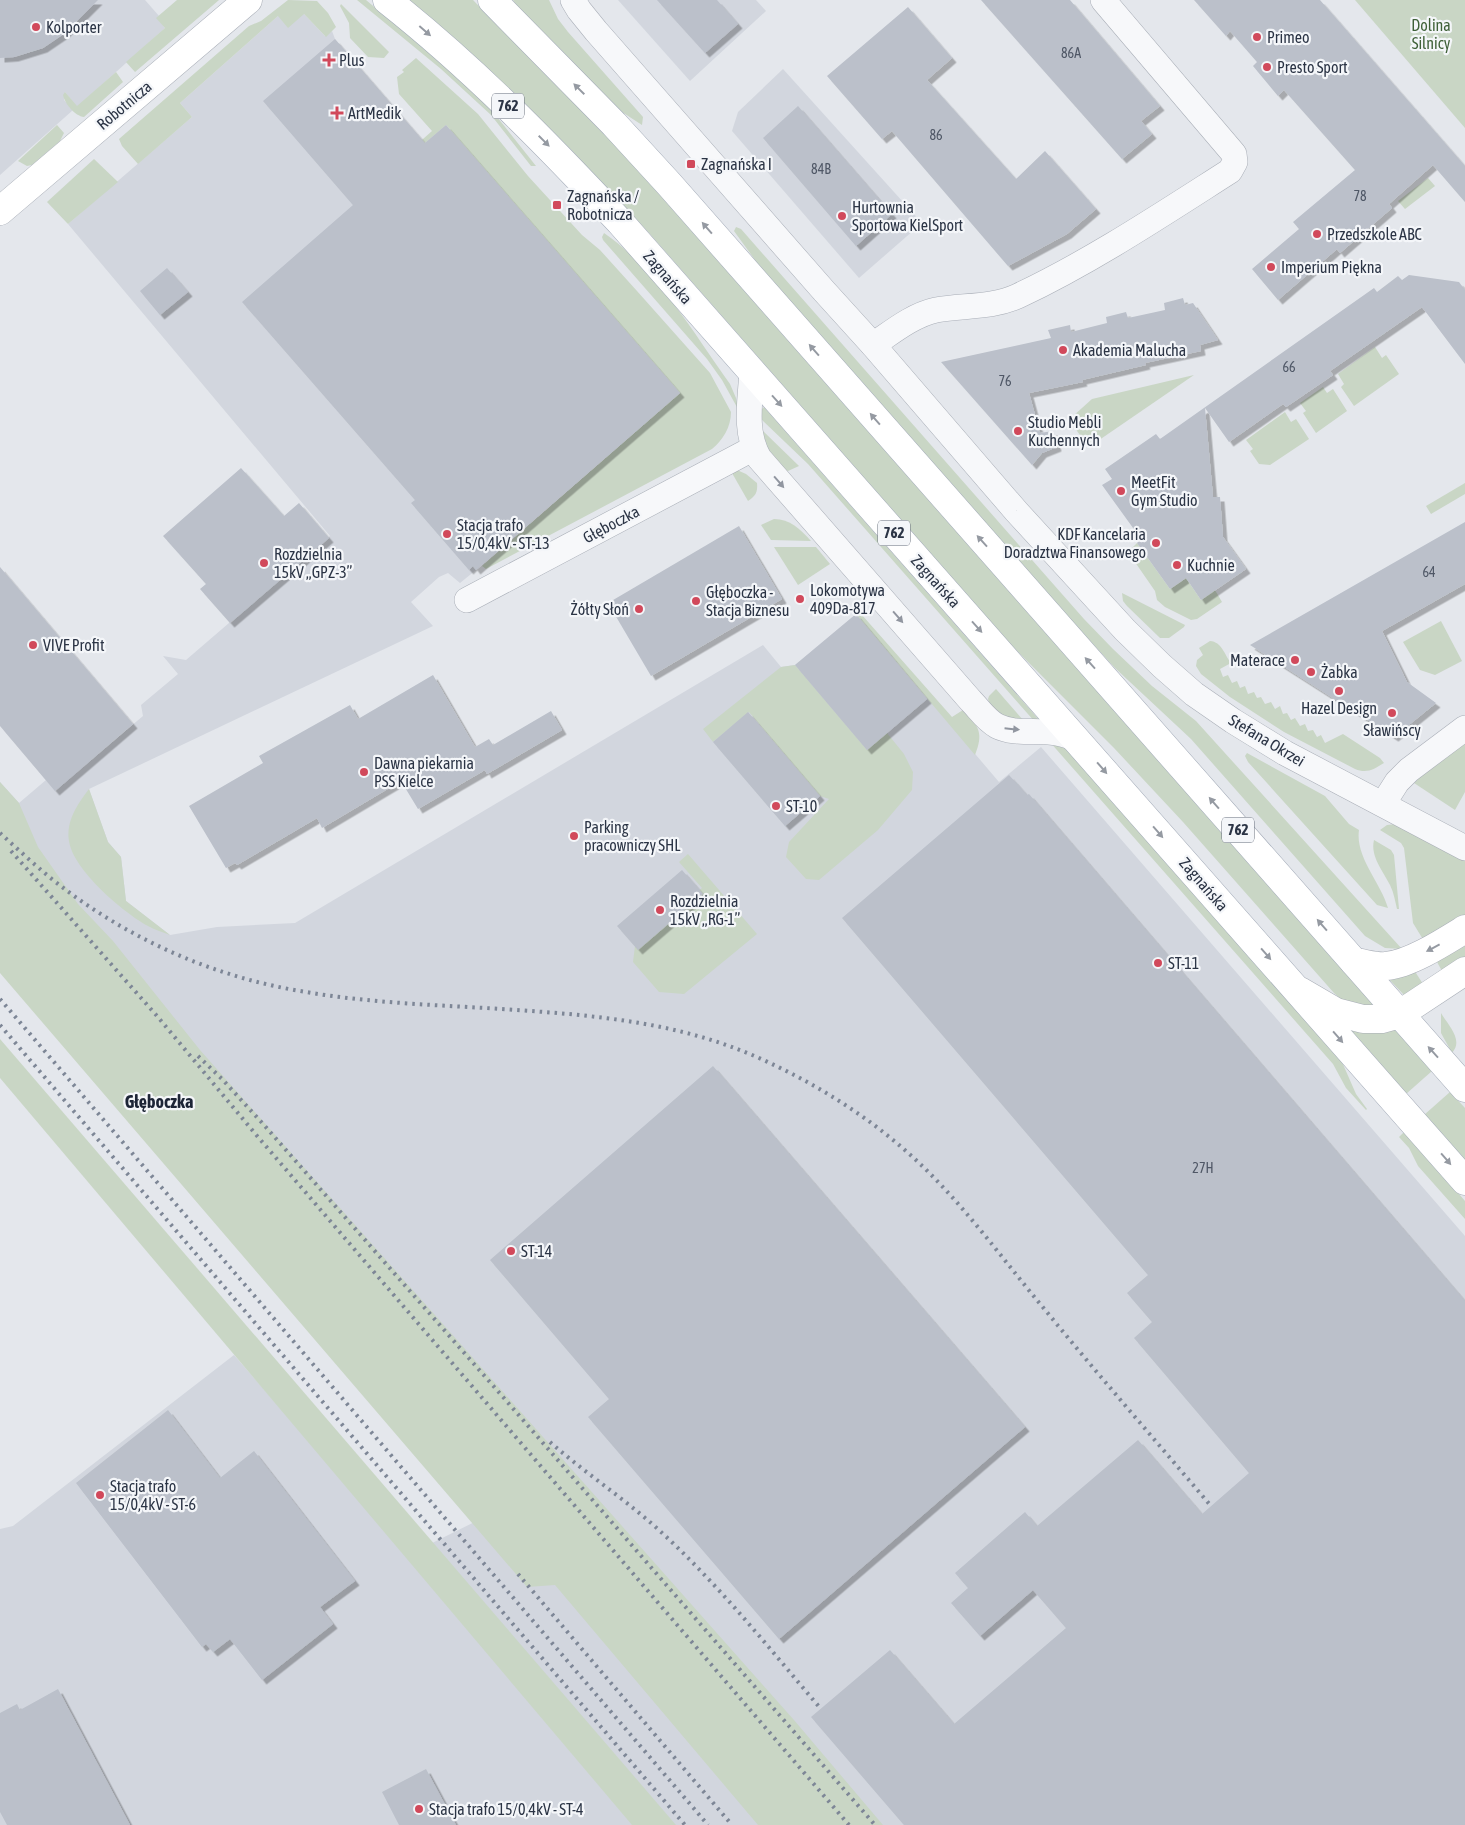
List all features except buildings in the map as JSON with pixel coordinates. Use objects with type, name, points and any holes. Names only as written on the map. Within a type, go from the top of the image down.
[{"type":"main road","name":"Robotnicza","points":[[0,211],[248,0]]},
{"type":"main road","name":"Zagnańska","points":[[387,0],[472,72],[548,145],[620,222],[1465,1181]]},
{"type":"main road","name":"762","points":[[495,2],[614,124],[669,184],[1465,1088]]},
{"type":"main road","points":[[1354,962],[1385,966],[1399,962],[1429,950],[1465,929]]},
{"type":"main road","points":[[1294,987],[1336,1012],[1363,1019],[1382,1019],[1400,1014],[1465,971]]},
{"type":"street","points":[[573,0],[602,38],[873,345],[917,317],[935,310],[975,307],[1016,297],[1094,256],[1230,171],[1235,162],[1234,154],[1103,0]]},
{"type":"street","name":"Stefana Okrzei","points":[[873,345],[1016,511],[1094,598],[1124,630],[1194,694],[1233,721],[1286,753],[1465,848]]},
{"type":"street","points":[[752,372],[749,428],[754,448],[759,458],[990,721],[1006,729],[1056,732],[1078,741]]},
{"type":"street","name":"Głęboczka","points":[[467,600],[754,448]]},
{"type":"street","points":[[1383,804],[1397,782],[1409,770],[1465,728]]},
{"type":"shaded area","points":[[97,0],[145,0],[159,16],[157,18],[165,28],[77,107],[65,92],[64,100],[73,110],[0,175],[0,56],[14,57],[43,48],[65,33]]},
{"type":"shaded area","points":[[618,0],[756,0],[766,11],[690,81]]},
{"type":"shaded area","points":[[304,14],[325,36],[332,31],[335,39],[422,140],[396,162],[446,125],[680,393],[460,583],[448,573],[439,577],[411,602],[433,626],[89,789],[108,842],[121,857],[126,901],[170,935],[217,927],[295,923],[763,645],[781,667],[795,665],[856,614],[999,782],[1041,747],[1465,1236],[1465,1825],[0,1825],[0,1529],[13,1526],[234,1355],[408,1555],[531,1494],[0,890],[0,782],[19,803],[46,780],[55,790],[143,716],[141,705],[178,674],[163,656],[186,660],[330,536],[68,224],[192,117],[180,103],[278,16]]},
{"type":"shaded area","points":[[783,69],[922,223],[859,278],[732,131],[738,112]]},
{"type":"green space","points":[[177,0],[219,0],[135,72],[126,62],[165,28],[156,18]]},
{"type":"green space","points":[[288,0],[317,1],[328,13],[336,27],[326,37],[304,14],[288,28],[278,16],[180,103],[192,117],[138,164],[122,146],[119,139],[249,26],[261,21]]},
{"type":"green space","points":[[357,0],[366,0],[458,77],[490,108],[536,166],[531,166],[491,115],[441,69]]},
{"type":"green space","points":[[408,0],[473,0],[622,152],[1373,1004],[1371,1007],[1342,1000],[1334,993],[1183,822],[1114,748],[1009,643],[649,233],[574,153],[477,59]]},
{"type":"green space","points":[[513,0],[549,0],[558,19],[568,32],[643,117],[642,125],[622,112],[518,8]]},
{"type":"green space","name":"Dolina Silnicy","points":[[1355,0],[1465,0],[1465,128]]},
{"type":"green space","points":[[341,4],[389,52],[384,58],[368,57],[350,38],[349,23],[340,6]]},
{"type":"green space","points":[[416,58],[478,114],[528,176],[582,235],[600,250],[710,373],[731,412],[730,423],[726,433],[712,449],[486,569],[482,566],[680,393],[446,125],[398,166],[396,163],[432,131],[399,94],[397,77]]},
{"type":"green space","points":[[116,72],[123,82],[84,117],[74,112],[68,106],[63,95],[65,92],[77,106]]},
{"type":"green space","points":[[57,125],[64,133],[60,141],[32,165],[27,166],[18,161]]},
{"type":"green space","points":[[94,159],[118,182],[68,224],[47,202]]},
{"type":"green space","points":[[1428,178],[1435,186],[1405,209],[1398,201]]},
{"type":"green space","points":[[736,227],[741,229],[1084,619],[1152,686],[1196,721],[1402,949],[1385,948],[1365,936],[1191,739],[1115,668],[1057,605],[763,271],[734,231]]},
{"type":"green space","points":[[604,233],[640,264],[673,302],[730,384],[738,409],[722,380],[707,359],[603,240]]},
{"type":"green space","points":[[1375,347],[1382,358],[1386,355],[1399,374],[1354,406],[1341,387],[1344,384],[1338,374]]},
{"type":"green space","points":[[1194,375],[1089,447],[1074,427],[1072,417],[1092,399]]},
{"type":"green space","points":[[1323,387],[1327,393],[1333,389],[1347,411],[1316,433],[1303,413],[1306,411],[1300,403]]},
{"type":"green space","points":[[764,407],[1034,714],[1038,719],[1035,722],[808,464],[759,417]]},
{"type":"green space","points":[[1285,412],[1291,422],[1296,419],[1309,439],[1270,465],[1259,464],[1250,451],[1253,449],[1246,440]]},
{"type":"green space","points":[[761,429],[799,466],[788,471],[785,470],[767,448]]},
{"type":"green space","points":[[737,470],[746,474],[757,483],[755,494],[748,501],[732,473]]},
{"type":"green space","points":[[1465,483],[1465,494],[1431,514],[1426,506]]},
{"type":"green space","points":[[774,519],[790,523],[811,541],[771,540],[761,525]]},
{"type":"green space","points":[[1137,543],[1170,589],[1186,578],[1201,600],[1215,590],[1222,602],[1197,619],[1191,620],[1165,607],[1157,600],[1155,591],[1128,552]]},
{"type":"green space","points":[[774,547],[816,547],[830,564],[798,585]]},
{"type":"green space","points":[[1122,593],[1185,625],[1184,627],[1169,638],[1160,638],[1127,606],[1123,601]]},
{"type":"green space","points":[[857,612],[862,615],[952,717],[963,710],[973,721],[979,735],[975,755],[855,613]]},
{"type":"green space","points":[[1441,621],[1462,661],[1435,675],[1420,670],[1403,642]]},
{"type":"green space","points":[[1210,641],[1220,646],[1231,663],[1220,669],[1223,677],[1228,675],[1232,683],[1237,681],[1240,688],[1245,686],[1248,694],[1254,692],[1257,698],[1261,697],[1265,704],[1271,702],[1275,709],[1280,706],[1283,714],[1287,713],[1291,720],[1295,718],[1300,726],[1305,724],[1308,731],[1313,730],[1317,737],[1321,735],[1325,743],[1343,734],[1380,758],[1384,763],[1367,771],[1355,769],[1284,732],[1230,697],[1201,674],[1196,666],[1197,660],[1203,655],[1199,648]]},
{"type":"green space","points":[[795,665],[867,750],[887,733],[904,754],[913,772],[912,790],[878,830],[819,880],[806,879],[786,857],[789,842],[829,799],[820,796],[749,712],[713,742],[703,729],[781,667]]},
{"type":"green space","points":[[996,689],[1023,720],[1007,717],[994,709],[988,699]]},
{"type":"green space","points":[[1049,741],[1067,750],[1342,1062],[1356,1094],[1366,1110],[1346,1088],[1333,1064]]},
{"type":"green space","points":[[1465,742],[1465,792],[1455,810],[1414,783]]},
{"type":"green space","points":[[1247,753],[1325,796],[1349,824],[1359,830],[1361,850],[1388,908],[1377,905],[1248,762],[1245,756]]},
{"type":"green space","points":[[0,782],[19,803],[38,847],[78,904],[113,941],[200,1050],[794,1720],[883,1825],[758,1825],[555,1585],[527,1587],[0,973]]},
{"type":"green space","points":[[89,789],[108,842],[121,857],[126,901],[170,935],[148,926],[126,911],[101,890],[80,865],[69,841],[69,827],[77,807]]},
{"type":"green space","points":[[1396,824],[1465,861],[1465,915],[1424,941],[1413,923],[1404,848],[1401,843],[1380,830],[1387,825]]},
{"type":"green space","points":[[1374,840],[1391,850],[1394,855],[1399,909],[1397,909],[1391,888],[1375,858]]},
{"type":"green space","points":[[688,854],[757,934],[684,994],[659,992],[633,962],[635,946],[702,888],[679,862]]},
{"type":"green space","points":[[1465,941],[1465,958],[1443,973],[1436,960]]},
{"type":"green space","points":[[1414,970],[1423,984],[1404,995],[1387,977]]},
{"type":"green space","points":[[1441,1013],[1456,1038],[1455,1048],[1452,1053],[1441,1033]]},
{"type":"green space","points":[[1394,1028],[1432,1071],[1406,1094],[1351,1031],[1352,1029]]},
{"type":"green space","points":[[0,1039],[676,1825],[632,1825],[0,1078]]},
{"type":"green space","points":[[1450,1092],[1465,1108],[1465,1162],[1424,1115]]},
{"type":"green space","points":[[1405,1131],[1465,1201],[1465,1219],[1418,1166],[1409,1148],[1399,1137]]},
{"type":"railway","points":[[0,833],[57,883],[93,909],[121,926],[180,956],[241,978],[273,986],[354,999],[568,1014],[633,1022],[665,1028],[728,1046],[759,1058],[802,1079],[842,1103],[881,1130],[935,1178],[1211,1506]]},
{"type":"railway","points":[[11,851],[157,1016],[258,1137],[849,1825]]},
{"type":"railway","points":[[0,999],[708,1825]]},
{"type":"railway","points":[[0,1025],[685,1825]]},
{"type":"railway","points":[[198,1056],[264,1125],[875,1825]]},
{"type":"railway","points":[[550,1442],[647,1519],[682,1552],[743,1617],[821,1709]]},
{"type":"railway","points":[[518,1574],[732,1825]]},
{"type":"place","name":"Kolporter","points":[[36,27]]},
{"type":"place","name":"Primeo","points":[[1257,37]]},
{"type":"place","name":"Plus","points":[[329,60]]},
{"type":"place","name":"Presto Sport","points":[[1267,67]]},
{"type":"place","name":"ArtMedik","points":[[337,113]]},
{"type":"place","name":"Zagnańska I","points":[[691,164]]},
{"type":"place","name":"Zagnańska / Robotnicza","points":[[557,205]]},
{"type":"place","name":"Hurtownia Sportowa KielSport","points":[[842,216]]},
{"type":"place","name":"Przedszkole ABC","points":[[1317,234]]},
{"type":"place","name":"Imperium Piękna","points":[[1271,267]]},
{"type":"place","name":"Akademia Malucha","points":[[1063,350]]},
{"type":"place","name":"Studio Mebli Kuchennych","points":[[1018,431]]},
{"type":"place","name":"MeetFit Gym Studio","points":[[1121,491]]},
{"type":"place","name":"Stacja trafo 15/0,4kV - ST-13","points":[[447,534]]},
{"type":"place","name":"KDF Kancelaria Doradztwa Finansowego","points":[[1156,543]]},
{"type":"place","name":"Rozdzielnia 15kV „GPZ-3”","points":[[264,563]]},
{"type":"place","name":"Kuchnie","points":[[1177,565]]},
{"type":"place","name":"Lokomotywa 409Da-817","points":[[800,599]]},
{"type":"place","name":"Głęboczka - Stacja Biznesu","points":[[696,601]]},
{"type":"place","name":"Żółty Słoń","points":[[639,609]]},
{"type":"place","name":"VIVE Profit","points":[[33,645]]},
{"type":"place","name":"Materace","points":[[1295,660]]},
{"type":"place","name":"Żabka","points":[[1311,672]]},
{"type":"place","name":"Hazel Design","points":[[1339,691]]},
{"type":"place","name":"Sławińscy","points":[[1392,713]]},
{"type":"place","name":"Dawna piekarnia PSS Kielce","points":[[364,772]]},
{"type":"place","name":"ST-10","points":[[776,806]]},
{"type":"place","name":"Parking pracowniczy SHL","points":[[574,836]]},
{"type":"place","name":"Rozdzielnia 15kV „RG-1”","points":[[660,910]]},
{"type":"place","name":"ST-11","points":[[1158,963]]},
{"type":"place","name":"ST-14","points":[[511,1251]]},
{"type":"place","name":"Stacja trafo 15/0,4kV - ST-6","points":[[100,1495]]},
{"type":"place","name":"Stacja trafo 15/0,4kV - ST-4","points":[[419,1809]]},
{"type":"district","name":"Głęboczka","points":[[159,1102]]}]
